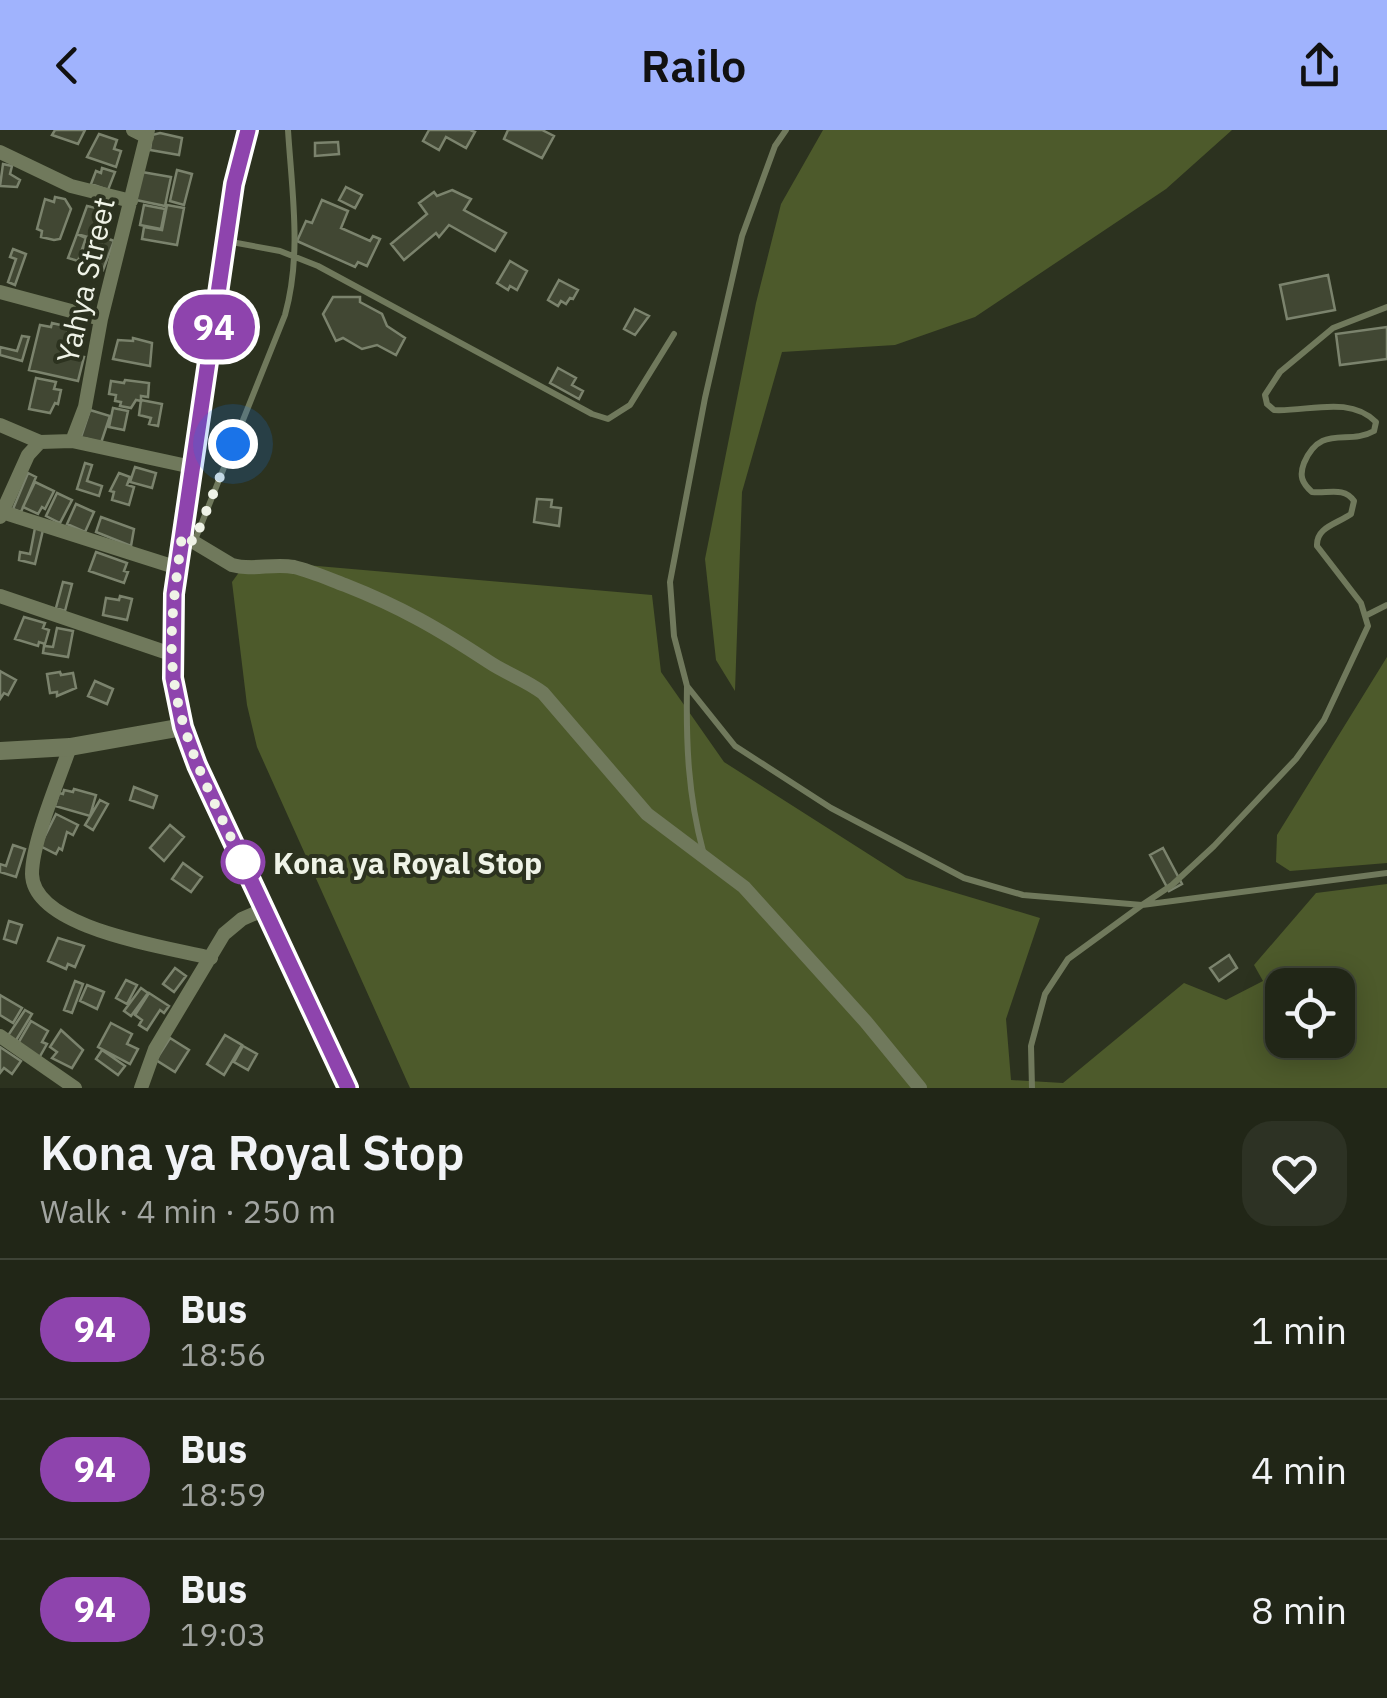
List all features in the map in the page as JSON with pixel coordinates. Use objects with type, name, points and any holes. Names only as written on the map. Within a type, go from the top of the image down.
[{"type":"street","points":[[248,130],[234,184],[192,467],[188,538],[178,568],[171,654],[183,727],[348,1088]]},
{"type":"street","name":"Yahya Street","points":[[72,440],[84,407],[143,132]]},
{"type":"street","points":[[0,152],[71,186],[131,202]]},
{"type":"street","points":[[0,292],[101,319]]},
{"type":"street","points":[[0,425],[40,442],[72,440],[192,467]]},
{"type":"street","points":[[40,442],[28,455],[1,515],[178,568]]},
{"type":"street","points":[[188,538],[232,566],[274,564],[298,568],[391,604],[432,624],[542,693],[646,814],[744,887],[920,1088]]},
{"type":"street","points":[[0,596],[171,654]]},
{"type":"street","points":[[0,750],[70,747],[183,727]]},
{"type":"street","points":[[70,747],[34,860],[34,886],[39,897],[89,927],[212,958]]},
{"type":"street","points":[[146,1086],[155,1050],[224,934],[242,919],[265,909]]},
{"type":"street","points":[[0,1036],[75,1088]]},
{"type":"lane","points":[[188,538],[285,315],[294,282],[296,256],[288,130]]},
{"type":"lane","points":[[704,857],[686,760],[687,686],[674,636],[670,582],[705,398],[742,236],[776,146],[786,130]]},
{"type":"lane","points":[[226,240],[296,256],[608,419],[630,404],[674,334]]},
{"type":"lane","points":[[1032,1088],[1030,1046],[1044,994],[1068,958],[1172,884],[1214,846],[1296,759],[1324,720],[1368,626],[1368,615],[1317,546],[1316,538],[1322,530],[1351,514],[1354,501],[1339,491],[1312,492],[1304,485],[1301,472],[1309,453],[1323,440],[1365,436],[1374,431],[1376,422],[1357,409],[1332,406],[1274,410],[1265,395],[1280,372],[1333,328],[1387,307]]},
{"type":"lane","points":[[1368,615],[1387,605]]},
{"type":"lane","points":[[687,686],[736,746],[758,764],[964,878],[1024,895],[1142,905],[1387,872]]},
{"type":"green space","points":[[823,130],[1232,130],[1166,189],[975,317],[895,345],[782,352],[742,492],[735,691],[716,660],[705,559],[756,303],[781,204]]},
{"type":"green space","points":[[248,560],[652,595],[661,672],[724,762],[906,878],[1040,918],[1006,1019],[1011,1080],[1063,1083],[1184,983],[1226,1000],[1263,981],[1254,965],[1316,893],[1387,884],[1387,1088],[410,1088],[257,747],[247,705],[232,582]]},
{"type":"green space","points":[[1387,657],[1387,863],[1290,871],[1276,862],[1277,835]]},
{"type":"building","points":[[55,130],[85,130],[78,144],[52,135]]},
{"type":"building","points":[[429,130],[475,132],[466,148],[446,137],[439,150],[423,141]]},
{"type":"building","points":[[508,130],[542,130],[554,136],[542,158],[504,139]]},
{"type":"building","points":[[99,134],[117,140],[114,149],[121,151],[116,167],[87,157]]},
{"type":"building","points":[[152,135],[182,138],[179,155],[150,150]]},
{"type":"building","points":[[338,142],[339,154],[315,156],[315,143]]},
{"type":"building","points":[[3,164],[12,166],[10,174],[20,180],[17,187],[0,186]]},
{"type":"building","points":[[102,168],[115,172],[108,190],[91,184],[96,171],[101,173]]},
{"type":"building","points":[[177,170],[192,174],[184,205],[170,201]]},
{"type":"building","points":[[142,172],[171,177],[165,206],[136,200]]},
{"type":"building","points":[[346,187],[362,195],[355,208],[339,200]]},
{"type":"building","points":[[452,190],[471,199],[464,210],[506,233],[495,251],[449,225],[439,237],[436,233],[404,260],[391,244],[427,214],[419,203],[434,192],[437,196]]},
{"type":"building","points":[[55,197],[65,199],[71,209],[60,239],[54,240],[41,237],[42,231],[37,229],[45,199],[54,202]]},
{"type":"building","points":[[322,200],[348,211],[341,228],[370,241],[373,236],[380,239],[367,266],[358,262],[355,267],[297,241],[306,221],[312,223]]},
{"type":"building","points":[[144,205],[165,209],[161,229],[140,225]]},
{"type":"building","points":[[167,205],[184,208],[177,245],[142,239],[144,227],[162,230]]},
{"type":"building","points":[[87,206],[109,214],[98,240],[77,234]]},
{"type":"building","points":[[77,234],[86,238],[78,261],[68,258]]},
{"type":"building","points":[[104,237],[114,241],[103,270],[93,266]]},
{"type":"building","points":[[87,240],[99,244],[91,265],[79,261]]},
{"type":"building","points":[[13,249],[26,254],[15,285],[8,282],[16,259],[10,257]]},
{"type":"building","points":[[510,261],[527,271],[517,290],[497,283]]},
{"type":"building","points":[[1328,275],[1335,310],[1287,319],[1280,285]]},
{"type":"building","points":[[559,280],[578,290],[573,299],[566,304],[561,301],[558,306],[548,300]]},
{"type":"building","points":[[333,297],[360,297],[360,302],[382,314],[387,326],[405,338],[396,355],[377,345],[362,349],[343,338],[336,341],[323,314]]},
{"type":"building","points":[[635,309],[649,316],[635,335],[624,329]]},
{"type":"building","points":[[52,323],[69,327],[67,334],[73,336],[75,355],[84,357],[78,381],[29,370],[40,325],[51,327]]},
{"type":"building","points":[[1387,327],[1387,359],[1340,365],[1336,334]]},
{"type":"building","points":[[22,336],[29,337],[22,361],[0,355],[0,347],[17,351]]},
{"type":"building","points":[[133,338],[152,343],[150,366],[113,359],[118,340]]},
{"type":"building","points":[[558,368],[576,378],[572,385],[583,391],[579,399],[550,383]]},
{"type":"building","points":[[36,378],[56,382],[54,389],[61,390],[58,404],[50,413],[29,409]]},
{"type":"building","points":[[111,381],[149,383],[148,397],[141,396],[141,401],[136,400],[131,408],[120,406],[116,395],[109,394]]},
{"type":"building","points":[[141,400],[162,404],[158,426],[149,424],[151,418],[139,415]]},
{"type":"building","points":[[113,408],[128,411],[124,430],[109,427]]},
{"type":"building","points":[[90,410],[110,416],[101,443],[81,437]]},
{"type":"building","points":[[85,463],[92,465],[87,481],[102,486],[99,496],[77,489]]},
{"type":"building","points":[[135,467],[156,473],[152,488],[130,482]]},
{"type":"building","points":[[28,473],[36,477],[21,512],[13,509]]},
{"type":"building","points":[[119,473],[130,477],[127,485],[134,487],[129,505],[112,500],[114,492],[110,491]]},
{"type":"building","points":[[35,482],[54,491],[38,514],[23,507]]},
{"type":"building","points":[[57,493],[72,500],[60,523],[46,516]]},
{"type":"building","points":[[537,499],[552,500],[551,507],[561,508],[559,526],[534,522]]},
{"type":"building","points":[[76,504],[94,512],[85,532],[67,524]]},
{"type":"building","points":[[101,517],[134,529],[131,546],[96,532]]},
{"type":"building","points":[[35,528],[43,530],[35,564],[19,560],[20,552],[30,554]]},
{"type":"building","points":[[96,552],[127,563],[124,583],[89,571]]},
{"type":"building","points":[[63,582],[72,584],[65,611],[56,608]]},
{"type":"building","points":[[120,596],[132,599],[127,620],[103,615],[106,598],[119,600]]},
{"type":"building","points":[[24,617],[45,623],[43,628],[49,630],[45,644],[39,642],[38,646],[15,639]]},
{"type":"building","points":[[57,628],[73,631],[68,657],[43,653],[44,646],[53,647]]},
{"type":"building","points":[[0,671],[16,680],[8,695],[4,693],[0,699]]},
{"type":"building","points":[[73,673],[76,688],[57,696],[57,692],[50,693],[47,674]]},
{"type":"building","points":[[95,681],[113,689],[107,704],[88,696]]},
{"type":"building","points":[[134,787],[157,796],[153,808],[130,800]]},
{"type":"building","points":[[74,789],[96,795],[90,816],[55,806],[59,793]]},
{"type":"building","points":[[100,800],[108,804],[93,830],[85,825]]},
{"type":"building","points":[[56,814],[78,825],[73,835],[67,832],[62,850],[59,848],[56,854],[40,846]]},
{"type":"building","points":[[170,825],[184,837],[164,861],[150,848]]},
{"type":"building","points":[[13,845],[25,849],[16,877],[0,872],[0,864],[6,866]]},
{"type":"building","points":[[1163,848],[1182,884],[1169,891],[1150,855]]},
{"type":"building","points":[[183,863],[202,877],[191,892],[172,879]]},
{"type":"building","points":[[9,921],[22,925],[16,943],[4,939]]},
{"type":"building","points":[[58,938],[84,946],[75,967],[68,964],[66,969],[48,961]]},
{"type":"building","points":[[1229,955],[1237,968],[1219,981],[1210,968]]},
{"type":"building","points":[[175,968],[186,976],[174,992],[163,984]]},
{"type":"building","points":[[126,980],[137,985],[127,1004],[116,998]]},
{"type":"building","points":[[75,981],[83,984],[72,1013],[64,1010]]},
{"type":"building","points":[[87,985],[104,992],[97,1009],[80,1001]]},
{"type":"building","points":[[141,988],[148,993],[131,1016],[124,1011]]},
{"type":"building","points":[[149,993],[169,1006],[164,1013],[160,1010],[147,1030],[139,1025],[142,1020],[135,1015]]},
{"type":"building","points":[[0,995],[22,1008],[13,1023],[0,1015]]},
{"type":"building","points":[[25,1010],[32,1014],[15,1042],[7,1037]]},
{"type":"building","points":[[31,1021],[48,1031],[42,1042],[47,1044],[39,1058],[17,1045]]},
{"type":"building","points":[[111,1023],[132,1034],[127,1044],[138,1049],[130,1064],[98,1047]]},
{"type":"building","points":[[61,1030],[83,1050],[72,1068],[52,1058],[57,1052],[50,1047]]},
{"type":"building","points":[[225,1035],[242,1045],[224,1075],[207,1064]]},
{"type":"building","points":[[170,1038],[189,1050],[175,1072],[156,1060]]},
{"type":"building","points":[[243,1046],[257,1054],[248,1070],[234,1062]]},
{"type":"building","points":[[0,1047],[21,1061],[12,1074],[4,1068],[0,1073]]},
{"type":"building","points":[[102,1050],[125,1066],[118,1075],[96,1059]]},
{"type":"bus line","name":"94","points":[[248,130],[234,184],[174,594],[173,678],[183,727],[197,765],[348,1088]]},
{"type":"place","name":"Kona ya Royal Stop","points":[[243,862]]},
{"type":"route","points":[[233,444],[194,542],[182,535],[171,654],[183,727],[248,873],[243,862]]}]
